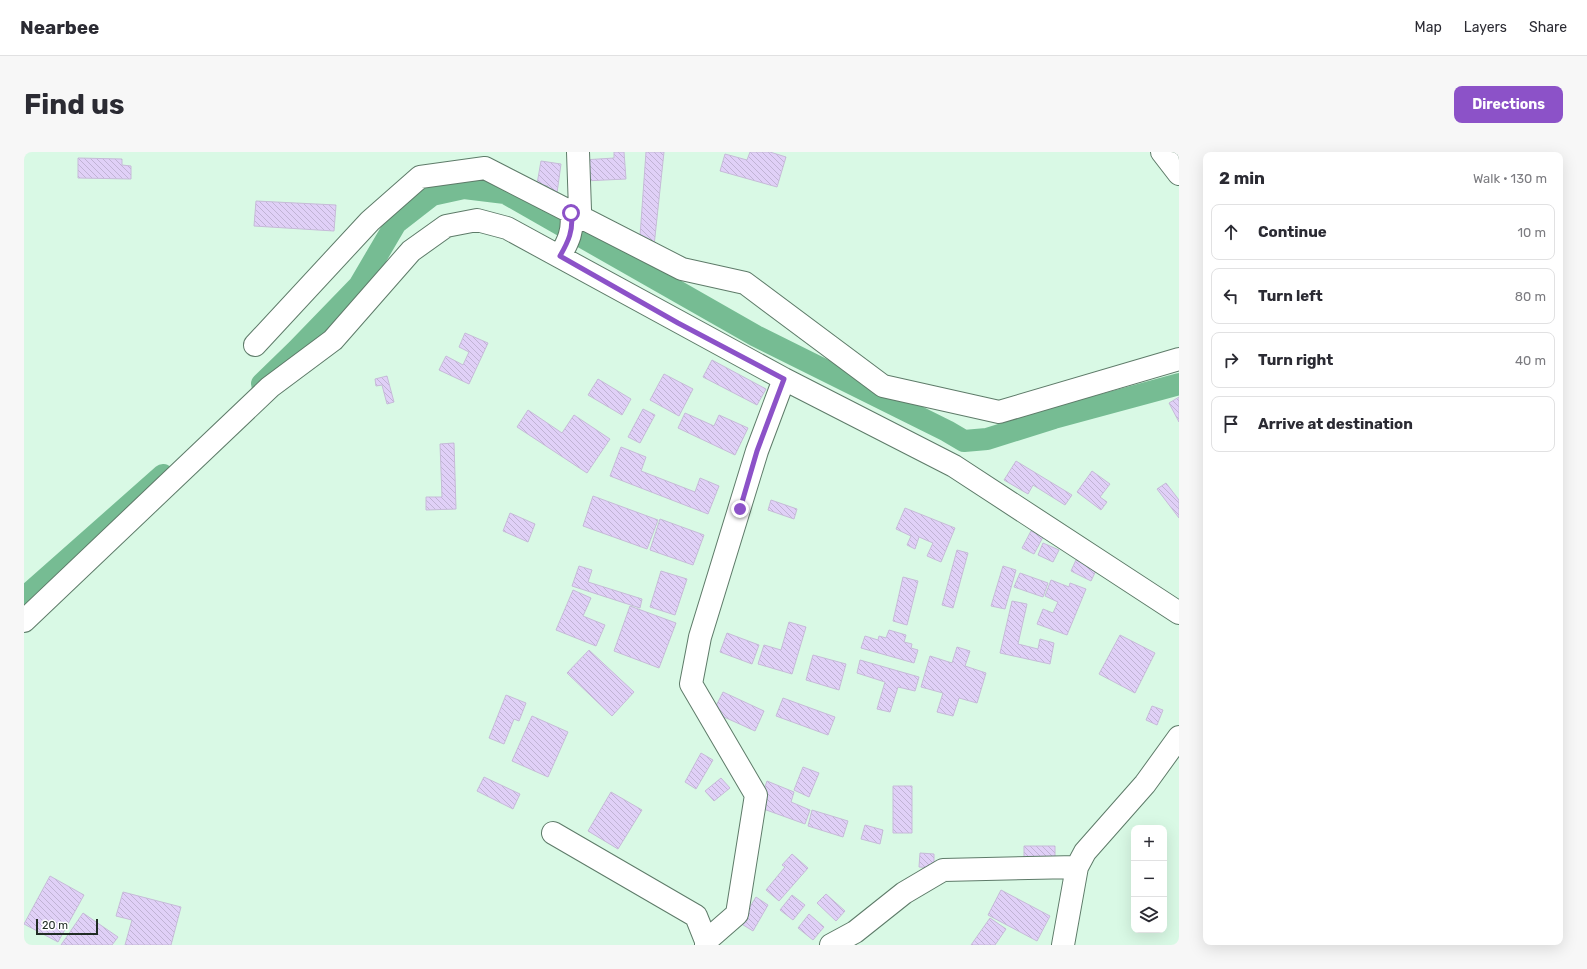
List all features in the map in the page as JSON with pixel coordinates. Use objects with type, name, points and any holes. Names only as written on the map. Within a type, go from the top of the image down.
[{"type":"street","points":[[568,234],[580,210],[578,152]]},
{"type":"street","points":[[1162,152],[1179,174]]},
{"type":"street","points":[[256,345],[370,220],[420,178],[485,168],[678,323],[954,466],[1179,613]]},
{"type":"street","points":[[24,621],[270,387],[333,340],[411,251],[446,226],[477,220],[508,228],[568,234],[682,269],[745,283],[883,386],[999,412],[1179,359]]},
{"type":"street","points":[[553,833],[696,916],[706,943],[738,914],[756,795],[691,684],[700,636],[757,451],[784,379]]},
{"type":"street","points":[[1063,945],[1077,867],[1085,852],[1145,784],[1179,737]]},
{"type":"street","points":[[831,945],[855,932],[904,893],[943,870],[1077,867]]},
{"type":"building","points":[[614,152],[624,152],[626,179],[584,181],[583,160],[614,158]]},
{"type":"building","points":[[646,152],[664,152],[654,246],[640,236]]},
{"type":"building","points":[[750,152],[770,152],[786,157],[777,187],[720,171],[725,154],[747,160]]},
{"type":"building","points":[[78,158],[122,159],[122,165],[131,166],[131,179],[78,178]]},
{"type":"building","points":[[541,161],[561,164],[557,193],[547,191],[548,186],[537,184]]},
{"type":"building","points":[[256,201],[336,205],[334,231],[254,226]]},
{"type":"building","points":[[465,333],[488,343],[469,384],[439,370],[446,356],[463,365],[469,352],[459,347]]},
{"type":"building","points":[[712,360],[766,389],[757,405],[703,377]]},
{"type":"building","points":[[664,374],[693,389],[679,416],[650,400]]},
{"type":"building","points":[[387,376],[394,402],[387,404],[382,385],[376,386],[375,379]]},
{"type":"building","points":[[598,379],[631,399],[622,415],[588,395]]},
{"type":"building","points":[[1179,397],[1179,422],[1169,403]]},
{"type":"building","points":[[643,409],[655,415],[640,443],[628,437]]},
{"type":"building","points":[[528,410],[562,433],[574,415],[610,439],[587,473],[517,427]]},
{"type":"building","points":[[685,413],[714,426],[719,415],[748,428],[735,455],[678,428]]},
{"type":"building","points":[[454,443],[456,509],[426,510],[426,497],[442,497],[440,444]]},
{"type":"building","points":[[621,447],[646,457],[641,471],[695,492],[700,478],[719,486],[708,514],[610,476]]},
{"type":"building","points":[[1016,461],[1072,495],[1065,505],[1033,485],[1028,494],[1004,480]]},
{"type":"building","points":[[1092,471],[1110,484],[1100,497],[1107,502],[1101,510],[1077,492]]},
{"type":"building","points":[[1166,483],[1179,500],[1179,518],[1157,489]]},
{"type":"building","points":[[593,496],[658,520],[647,549],[583,526]]},
{"type":"building","points":[[771,500],[797,509],[794,519],[768,510]]},
{"type":"building","points":[[905,508],[955,528],[941,562],[927,556],[933,543],[919,537],[915,549],[907,545],[911,536],[896,529]]},
{"type":"building","points":[[510,513],[535,524],[528,542],[503,531]]},
{"type":"building","points":[[660,519],[704,535],[693,565],[650,550]]},
{"type":"building","points":[[1031,531],[1043,537],[1034,554],[1022,548]]},
{"type":"building","points":[[1043,543],[1059,550],[1053,562],[1038,555]]},
{"type":"building","points":[[957,550],[968,553],[953,608],[942,605]]},
{"type":"building","points":[[1076,560],[1085,564],[1100,562],[1091,581],[1071,571]]},
{"type":"building","points":[[579,566],[592,570],[588,582],[642,599],[640,608],[572,586]]},
{"type":"building","points":[[1003,566],[1016,570],[1005,609],[991,606]]},
{"type":"building","points":[[661,571],[687,579],[675,615],[650,607]]},
{"type":"building","points":[[1020,573],[1048,583],[1043,597],[1014,587]]},
{"type":"building","points":[[903,577],[918,581],[907,625],[893,621]]},
{"type":"building","points":[[1051,580],[1069,587],[1070,583],[1086,589],[1067,635],[1037,624],[1043,609],[1053,613],[1058,602],[1045,596]]},
{"type":"building","points":[[573,590],[591,598],[583,616],[605,625],[596,646],[556,630]]},
{"type":"building","points":[[1012,601],[1027,604],[1018,644],[1038,649],[1040,639],[1054,643],[1050,664],[1000,653]]},
{"type":"building","points":[[630,606],[676,623],[659,668],[614,651]]},
{"type":"building","points":[[789,622],[806,627],[792,674],[758,664],[764,645],[781,650]]},
{"type":"building","points":[[889,630],[906,635],[904,642],[912,644],[911,648],[918,650],[914,663],[861,648],[865,636],[878,640],[879,636],[886,638]]},
{"type":"building","points":[[727,633],[759,645],[752,664],[720,652]]},
{"type":"building","points":[[1120,635],[1155,653],[1135,693],[1099,674]]},
{"type":"building","points":[[957,647],[970,651],[965,666],[986,673],[977,703],[959,698],[953,716],[937,712],[943,693],[921,687],[930,656],[952,663]]},
{"type":"building","points":[[589,650],[634,692],[612,716],[567,673]]},
{"type":"building","points":[[813,655],[846,664],[839,690],[806,680]]},
{"type":"building","points":[[860,660],[919,677],[915,691],[898,687],[890,712],[877,709],[885,682],[857,673]]},
{"type":"building","points":[[723,692],[764,711],[755,731],[713,712]]},
{"type":"building","points":[[506,695],[526,703],[519,721],[514,719],[504,744],[489,738]]},
{"type":"building","points":[[783,698],[835,717],[828,735],[776,716]]},
{"type":"building","points":[[1152,706],[1163,710],[1157,725],[1146,720]]},
{"type":"building","points":[[532,716],[568,732],[548,777],[512,761]]},
{"type":"building","points":[[701,753],[713,760],[696,789],[685,782]]},
{"type":"building","points":[[803,767],[819,773],[809,797],[794,790]]},
{"type":"building","points":[[484,777],[520,794],[513,809],[477,791]]},
{"type":"building","points":[[721,778],[730,788],[714,801],[705,791]]},
{"type":"building","points":[[767,781],[794,792],[791,802],[810,810],[805,824],[758,807]]},
{"type":"building","points":[[893,786],[912,786],[912,833],[893,833]]},
{"type":"building","points":[[611,792],[642,810],[618,849],[588,831]]},
{"type":"building","points":[[812,810],[848,821],[843,837],[808,826]]},
{"type":"building","points":[[865,825],[883,830],[880,844],[861,839]]},
{"type":"building","points":[[1024,846],[1055,846],[1055,861],[1024,861]]},
{"type":"building","points":[[920,853],[934,854],[934,868],[919,867]]},
{"type":"building","points":[[792,854],[808,868],[779,901],[766,890],[785,867],[782,865]]},
{"type":"building","points":[[50,876],[84,895],[58,942],[24,924]]},
{"type":"building","points":[[1001,890],[1050,916],[1037,941],[988,915]]},
{"type":"building","points":[[123,892],[181,907],[171,945],[125,945],[132,920],[116,916]]},
{"type":"building","points":[[826,894],[845,911],[836,921],[817,903]]},
{"type":"building","points":[[792,895],[805,905],[793,920],[780,910]]},
{"type":"building","points":[[756,897],[768,905],[753,931],[740,923]]},
{"type":"building","points":[[83,913],[118,937],[112,945],[61,945]]},
{"type":"building","points":[[809,914],[824,927],[813,940],[798,928]]},
{"type":"building","points":[[990,918],[1006,929],[995,945],[971,945]]},
{"type":"waterway","points":[[262,384],[359,286],[396,223],[432,195],[464,188],[505,193],[756,336],[947,431],[964,441],[987,439],[1054,418],[1179,384]]},
{"type":"waterway","points":[[24,598],[163,475]]},
{"type":"route","points":[[571,213],[573,224],[568,242],[560,256],[678,323],[784,379],[757,451],[740,509]]}]
